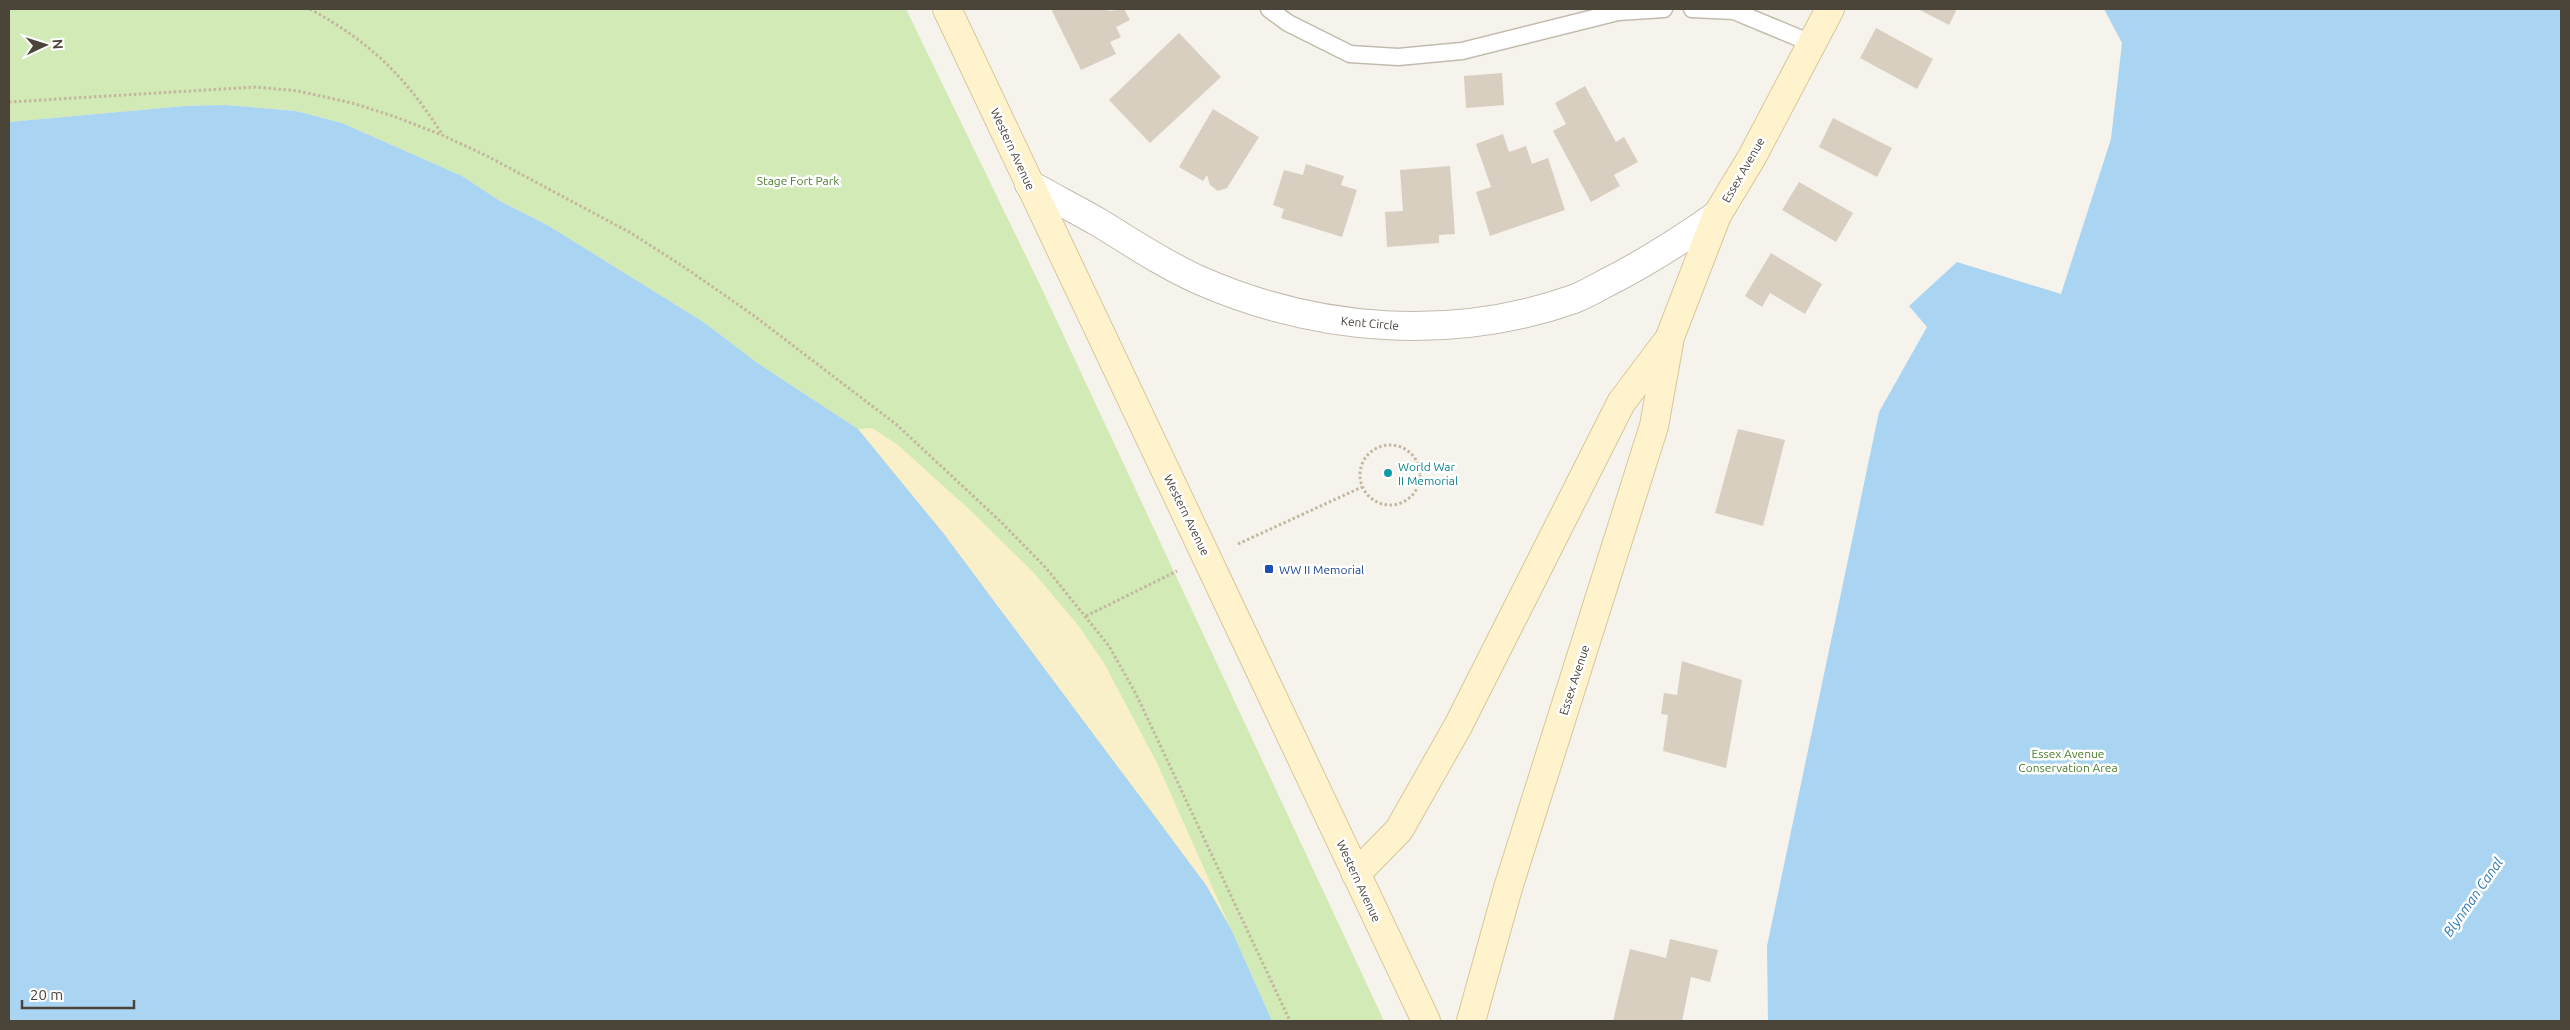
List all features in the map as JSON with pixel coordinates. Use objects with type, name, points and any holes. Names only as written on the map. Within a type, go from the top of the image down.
[{"type":"street","name":"Western Avenue","points":[[947,9],[1028,184],[1208,558],[1426,1021]]},
{"type":"street","name":"Essex Avenue","points":[[1471,1021],[1508,888],[1654,426],[1670,337],[1716,215],[1752,157],[1830,9]]},
{"type":"street","name":"Kent Circle","points":[[1028,184],[1181,271],[1250,300],[1295,313],[1329,319],[1403,326],[1443,325],[1486,320],[1575,298],[1673,246],[1716,215]]},
{"type":"street","name":"Essex Avenue","points":[[1356,874],[1399,830],[1458,726],[1621,403],[1670,337]]},
{"type":"lane","points":[[1269,9],[1288,23],[1350,54],[1398,57],[1462,51],[1618,12],[1664,9]]},
{"type":"lane","points":[[1692,9],[1734,11],[1812,43]]},
{"type":"path","points":[[310,9],[338,24],[383,58],[410,87],[442,135]]},
{"type":"path","points":[[9,102],[264,88],[298,91],[352,103],[442,135],[487,156],[631,233],[753,314],[897,425],[1001,522],[1046,568],[1109,646],[1136,694],[1290,1021]]},
{"type":"path","points":[[1391,444],[1404,448],[1413,454],[1420,467],[1419,482],[1413,495],[1401,503],[1388,505],[1376,502],[1362,487],[1360,467],[1366,455],[1375,447],[1391,444]]},
{"type":"path","points":[[1245,541],[1362,487]]},
{"type":"path","points":[[1086,616],[1178,571]]},
{"type":"green space","name":"Stage Fort Park","points":[[9,9],[906,9],[1041,287],[1384,1021],[1272,1021],[1231,929],[1206,885],[858,429],[756,362],[705,323],[549,226],[500,201],[462,176],[342,123],[296,111],[225,105],[185,106],[9,122]]},
{"type":"sand","points":[[872,428],[898,445],[971,511],[1034,573],[1078,625],[1104,663],[1157,763],[1231,929],[1215,902],[1163,827],[975,578],[858,429]]},
{"type":"water","name":"Essex Avenue Conservation Area","points":[[2104,9],[2561,9],[2561,1021],[1768,1021],[1767,946],[1879,412],[1927,327],[1909,306],[1957,262],[2061,294],[2111,139],[2122,43]]},
{"type":"water","points":[[225,105],[296,111],[342,123],[462,176],[500,201],[549,226],[705,323],[756,362],[858,429],[944,534],[1206,885],[1231,929],[1272,1021],[9,1021],[9,122],[185,106]]},
{"type":"building","points":[[1051,9],[1108,9],[1109,11],[1124,9],[1130,20],[1116,27],[1121,37],[1110,42],[1116,54],[1081,70]]},
{"type":"building","points":[[1918,9],[1957,9],[1949,25]]},
{"type":"building","points":[[1876,28],[1933,59],[1917,89],[1860,58]]},
{"type":"building","points":[[1179,33],[1221,77],[1150,143],[1109,100]]},
{"type":"building","points":[[1502,73],[1504,105],[1466,108],[1464,76]]},
{"type":"building","points":[[1585,86],[1616,142],[1624,137],[1638,162],[1614,175],[1620,186],[1591,202],[1553,131],[1566,124],[1555,103]]},
{"type":"building","points":[[1213,109],[1259,137],[1227,188],[1218,191],[1210,185],[1207,175],[1203,181],[1179,167]]},
{"type":"building","points":[[1833,118],[1892,148],[1877,177],[1819,147]]},
{"type":"building","points":[[1503,134],[1509,152],[1526,146],[1532,164],[1548,158],[1565,210],[1490,236],[1476,192],[1491,187],[1476,144]]},
{"type":"building","points":[[1306,164],[1344,176],[1341,185],[1357,190],[1342,237],[1281,218],[1284,209],[1273,205],[1284,170],[1303,175]]},
{"type":"building","points":[[1450,166],[1455,234],[1439,235],[1439,243],[1387,247],[1385,212],[1403,211],[1400,170]]},
{"type":"building","points":[[1799,182],[1853,213],[1836,242],[1782,210]]},
{"type":"building","points":[[1771,253],[1822,284],[1805,314],[1770,293],[1762,307],[1745,296]]},
{"type":"building","points":[[1738,429],[1785,440],[1763,526],[1715,513]]},
{"type":"building","points":[[1682,661],[1742,680],[1726,768],[1663,751],[1668,715],[1661,714],[1664,693],[1677,695]]},
{"type":"building","points":[[1670,939],[1718,950],[1710,982],[1691,977],[1682,1021],[1613,1021],[1630,949],[1666,958]]},
{"type":"place","name":"World War II Memorial","points":[[1388,473]]},
{"type":"place","name":"WW II Memorial","points":[[1269,569]]},
{"type":"water label","name":"Blynman Canal","points":[[2473,897]]}]
